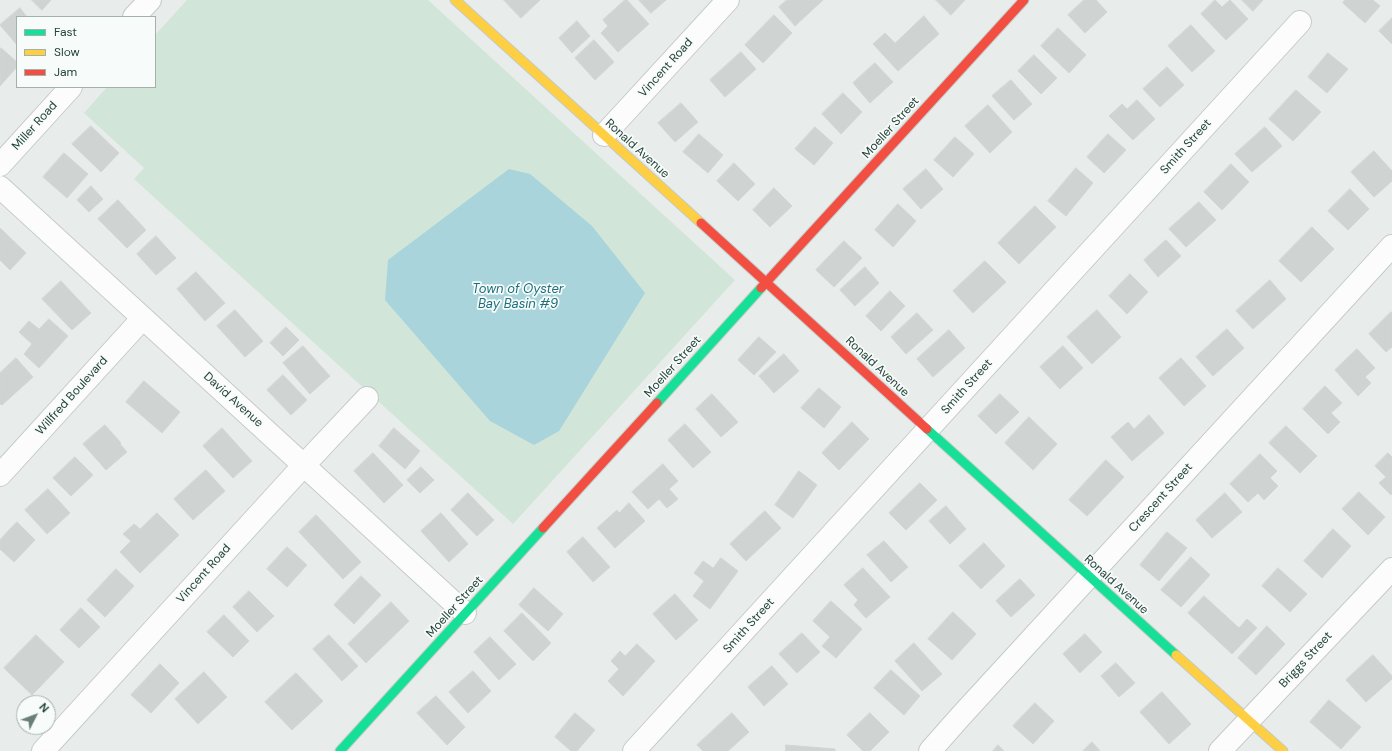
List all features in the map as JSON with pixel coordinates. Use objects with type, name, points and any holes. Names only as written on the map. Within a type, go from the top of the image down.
[{"type":"street","points":[[135,16],[150,0]]},
{"type":"street","name":"Ronald Avenue","points":[[455,0],[1089,577],[1283,751]]},
{"type":"street","name":"Vincent Road","points":[[604,135],[728,0]]},
{"type":"street","name":"Moeller Street","points":[[340,751],[464,613],[1024,0]]},
{"type":"street","name":"Smith Street","points":[[634,751],[1300,22]]},
{"type":"street","name":"Miller Road","points":[[0,165],[70,88]]},
{"type":"street","name":"David Avenue","points":[[0,187],[464,613]]},
{"type":"street","name":"Crescent Street","points":[[930,751],[1392,246]]},
{"type":"street","name":"Willfred Boulevard","points":[[0,475],[143,318]]},
{"type":"street","name":"Vincent Road","points":[[43,751],[366,398]]},
{"type":"street","name":"Briggs Street","points":[[1220,751],[1392,569]]},
{"type":"green space","points":[[187,0],[428,0],[735,280],[513,524],[134,179],[144,168],[84,113],[106,88],[156,88],[156,34]]},
{"type":"water","name":"Town of Oyster Bay Basin #9","points":[[509,169],[530,174],[592,226],[645,293],[559,431],[534,445],[490,421],[385,300],[388,260]]},
{"type":"building","points":[[32,0],[51,0],[42,10]]},
{"type":"building","points":[[504,0],[540,0],[521,18]]},
{"type":"building","points":[[625,0],[627,0],[649,24],[618,52],[601,33],[608,26],[603,20]]},
{"type":"building","points":[[639,0],[666,0],[651,13]]},
{"type":"building","points":[[787,0],[823,0],[795,26],[779,7]]},
{"type":"building","points":[[936,0],[965,0],[951,15]]},
{"type":"building","points":[[1084,0],[1096,0],[1107,12],[1085,33],[1068,15]]},
{"type":"building","points":[[1215,0],[1222,7],[1230,0],[1248,19],[1226,40],[1201,14]]},
{"type":"building","points":[[1242,0],[1263,0],[1253,11]]},
{"type":"building","points":[[1345,0],[1373,0],[1380,6],[1365,23],[1343,3]]},
{"type":"building","points":[[20,8],[26,16],[16,16],[16,44],[0,25]]},
{"type":"building","points":[[774,15],[792,33],[763,63],[745,45]]},
{"type":"building","points":[[924,16],[939,34],[898,71],[873,44],[885,33],[895,43]]},
{"type":"building","points":[[1392,18],[1392,44],[1379,31]]},
{"type":"building","points":[[577,21],[590,36],[572,53],[559,38]]},
{"type":"building","points":[[1191,25],[1215,51],[1192,72],[1168,46]]},
{"type":"building","points":[[1058,28],[1086,55],[1069,73],[1041,46]]},
{"type":"building","points":[[594,40],[614,62],[595,80],[575,58]]},
{"type":"building","points":[[1,48],[16,61],[16,68],[0,86]]},
{"type":"building","points":[[741,52],[756,69],[725,97],[710,80]]},
{"type":"building","points":[[1328,53],[1348,69],[1327,93],[1308,77]]},
{"type":"building","points":[[1034,55],[1057,78],[1041,94],[1018,71]]},
{"type":"building","points":[[875,63],[893,82],[870,103],[853,83]]},
{"type":"building","points":[[1167,67],[1184,85],[1160,107],[1143,89]]},
{"type":"building","points":[[1011,80],[1032,104],[1014,120],[992,96]]},
{"type":"building","points":[[1296,90],[1321,112],[1293,141],[1269,119]]},
{"type":"building","points":[[843,93],[862,112],[841,134],[822,114]]},
{"type":"building","points":[[1137,100],[1155,119],[1133,140],[1109,116],[1122,104],[1127,109]]},
{"type":"building","points":[[681,103],[698,122],[675,142],[658,123]]},
{"type":"building","points":[[988,105],[1012,132],[990,153],[965,126]]},
{"type":"building","points":[[91,126],[119,153],[101,172],[72,144]]},
{"type":"building","points":[[815,127],[833,143],[814,165],[795,149]]},
{"type":"building","points":[[1265,127],[1282,146],[1252,172],[1235,154]]},
{"type":"building","points":[[699,134],[723,155],[708,173],[683,152]]},
{"type":"building","points":[[1108,134],[1126,150],[1104,173],[1087,157]]},
{"type":"building","points":[[955,137],[974,154],[953,177],[934,160]]},
{"type":"building","points":[[1374,151],[1392,171],[1392,181],[1374,197],[1351,172]]},
{"type":"building","points":[[64,153],[88,174],[67,198],[43,177]]},
{"type":"building","points":[[734,163],[755,184],[738,201],[717,181]]},
{"type":"building","points":[[1231,164],[1249,182],[1222,210],[1204,192]]},
{"type":"building","points":[[1076,168],[1093,183],[1066,216],[1048,201]]},
{"type":"building","points":[[926,169],[943,189],[921,209],[903,189]]},
{"type":"building","points":[[91,186],[103,199],[89,212],[77,200]]},
{"type":"building","points":[[774,188],[792,206],[770,227],[753,210]]},
{"type":"building","points":[[1350,189],[1369,209],[1348,230],[1328,211]]},
{"type":"building","points":[[118,200],[146,230],[127,248],[98,219]]},
{"type":"building","points":[[1199,202],[1216,220],[1186,247],[1169,229]]},
{"type":"building","points":[[898,204],[916,221],[893,247],[875,230]]},
{"type":"building","points":[[1035,206],[1056,227],[1019,264],[998,243]]},
{"type":"building","points":[[1312,227],[1334,249],[1301,282],[1279,261]]},
{"type":"building","points":[[0,228],[26,253],[10,270],[0,260]]},
{"type":"building","points":[[156,236],[176,258],[156,275],[137,254]]},
{"type":"building","points":[[1166,240],[1181,256],[1158,277],[1144,260]]},
{"type":"building","points":[[844,241],[862,258],[834,287],[816,270]]},
{"type":"building","points":[[985,261],[1006,282],[973,313],[953,291]]},
{"type":"building","points":[[865,267],[879,283],[855,306],[840,290]]},
{"type":"building","points":[[196,272],[225,303],[205,321],[177,289]]},
{"type":"building","points":[[1130,274],[1148,292],[1127,314],[1109,296]]},
{"type":"building","points":[[1270,280],[1286,299],[1253,329],[1236,311]]},
{"type":"building","points":[[61,281],[91,313],[72,330],[42,299]]},
{"type":"building","points":[[890,291],[905,306],[881,331],[866,316]]},
{"type":"building","points":[[235,310],[263,341],[245,357],[217,326]]},
{"type":"building","points":[[1097,310],[1121,337],[1092,364],[1067,337]]},
{"type":"building","points":[[1391,312],[1392,347],[1386,352],[1369,334]]},
{"type":"building","points":[[917,313],[933,330],[906,354],[891,337]]},
{"type":"building","points":[[49,319],[68,336],[39,368],[24,354],[32,344],[19,332],[29,321],[39,329]]},
{"type":"building","points":[[286,327],[299,340],[283,356],[270,343]]},
{"type":"building","points":[[1227,329],[1244,348],[1213,376],[1196,357]]},
{"type":"building","points":[[949,330],[965,348],[933,377],[917,359]]},
{"type":"building","points":[[759,337],[776,352],[754,375],[738,360]]},
{"type":"building","points":[[303,346],[330,376],[310,394],[283,363]]},
{"type":"building","points":[[1063,346],[1083,368],[1060,389],[1040,367]]},
{"type":"building","points":[[1357,349],[1375,368],[1365,377],[1371,383],[1358,396],[1335,370]]},
{"type":"building","points":[[784,354],[799,371],[774,393],[759,376]]},
{"type":"building","points":[[16,358],[33,377],[2,405],[0,404],[0,373]]},
{"type":"building","points":[[1181,358],[1206,386],[1184,406],[1159,378]]},
{"type":"building","points":[[283,375],[307,400],[291,415],[267,390]]},
{"type":"building","points":[[144,381],[180,412],[162,433],[126,402]]},
{"type":"building","points":[[1325,386],[1342,403],[1331,413],[1340,422],[1328,434],[1303,409]]},
{"type":"building","points":[[819,388],[841,407],[824,428],[801,408]]},
{"type":"building","points":[[712,394],[738,422],[721,437],[696,409]]},
{"type":"building","points":[[1000,394],[1019,412],[996,434],[978,416]]},
{"type":"building","points":[[1149,415],[1164,433],[1132,461],[1111,437],[1128,422],[1134,429]]},
{"type":"building","points":[[1029,417],[1057,444],[1033,470],[1005,443]]},
{"type":"building","points":[[852,422],[869,439],[839,470],[822,453]]},
{"type":"building","points":[[685,424],[711,452],[693,468],[668,440]]},
{"type":"building","points":[[105,425],[127,452],[106,470],[83,444]]},
{"type":"building","points":[[1286,426],[1317,456],[1300,473],[1269,443]]},
{"type":"building","points":[[222,428],[252,461],[233,478],[203,446]]},
{"type":"building","points":[[394,428],[420,451],[405,469],[379,446]]},
{"type":"building","points":[[373,453],[403,485],[384,503],[354,471]]},
{"type":"building","points":[[1388,453],[1392,457],[1391,495],[1379,483],[1386,477],[1375,466]]},
{"type":"building","points":[[1260,454],[1277,471],[1270,478],[1278,486],[1264,500],[1258,493],[1248,502],[1230,484]]},
{"type":"building","points":[[75,457],[93,475],[71,496],[53,478]]},
{"type":"building","points":[[1106,460],[1124,477],[1087,516],[1069,500]]},
{"type":"building","points":[[663,464],[678,481],[669,489],[678,499],[667,508],[659,499],[648,509],[632,492]]},
{"type":"building","points":[[421,467],[434,480],[420,493],[407,480]]},
{"type":"building","points":[[206,470],[225,491],[193,520],[174,499]]},
{"type":"building","points":[[799,471],[817,485],[793,518],[775,505]]},
{"type":"building","points":[[920,483],[937,500],[906,530],[889,513]]},
{"type":"building","points":[[48,489],[70,513],[47,534],[25,510]]},
{"type":"building","points":[[1359,492],[1385,517],[1368,535],[1342,509]]},
{"type":"building","points":[[468,493],[494,520],[477,536],[451,510]]},
{"type":"building","points":[[1225,493],[1242,512],[1212,538],[1196,520]]},
{"type":"building","points":[[629,503],[645,521],[615,548],[597,528],[617,510],[619,513]]},
{"type":"building","points":[[946,506],[966,529],[950,544],[929,521]]},
{"type":"building","points":[[765,511],[781,528],[746,561],[730,544]]},
{"type":"building","points":[[157,513],[179,535],[140,573],[120,552],[131,541],[123,534],[134,524],[140,529]]},
{"type":"building","points":[[441,513],[468,544],[449,562],[421,531]]},
{"type":"building","points":[[316,515],[361,562],[343,579],[299,532]]},
{"type":"building","points":[[17,522],[35,540],[14,562],[0,549],[0,540]]},
{"type":"building","points":[[1333,529],[1351,546],[1322,578],[1304,561]]},
{"type":"building","points":[[1167,532],[1187,548],[1159,581],[1140,565]]},
{"type":"building","points":[[583,537],[610,567],[593,582],[567,552]]},
{"type":"building","points":[[884,541],[908,567],[891,582],[867,555]]},
{"type":"building","points":[[984,543],[1005,566],[981,589],[959,566]]},
{"type":"building","points":[[287,547],[307,565],[287,587],[267,569]]},
{"type":"building","points":[[1191,557],[1210,575],[1181,607],[1161,590]]},
{"type":"building","points":[[721,558],[738,571],[710,609],[693,596],[704,581],[694,573],[703,561],[713,568]]},
{"type":"building","points":[[863,568],[890,597],[866,618],[854,605],[858,600],[844,585]]},
{"type":"building","points":[[1278,568],[1307,594],[1290,612],[1262,586]]},
{"type":"building","points":[[116,569],[134,586],[105,617],[87,600]]},
{"type":"building","points":[[361,576],[381,595],[354,624],[334,605]]},
{"type":"building","points":[[1020,579],[1035,595],[1011,617],[996,601]]},
{"type":"building","points":[[534,588],[563,614],[548,631],[519,605]]},
{"type":"building","points":[[249,591],[274,616],[257,632],[233,607]]},
{"type":"building","points":[[675,594],[698,620],[676,640],[653,614]]},
{"type":"building","points":[[1204,596],[1239,628],[1247,619],[1257,628],[1232,654],[1188,613]]},
{"type":"building","points":[[831,601],[862,629],[836,658],[822,646],[830,637],[813,621]]},
{"type":"building","points":[[391,602],[409,621],[366,663],[348,644]]},
{"type":"building","points":[[81,608],[100,627],[79,648],[60,630]]},
{"type":"building","points":[[953,612],[976,634],[952,660],[928,639]]},
{"type":"building","points":[[522,613],[551,643],[533,661],[504,631]]},
{"type":"building","points":[[224,615],[249,641],[233,657],[207,632]]},
{"type":"building","points":[[1267,626],[1285,644],[1256,675],[1238,658]]},
{"type":"building","points":[[802,633],[820,652],[797,673],[779,654]]},
{"type":"building","points":[[1085,634],[1102,652],[1080,673],[1063,654]]},
{"type":"building","points":[[36,635],[64,662],[32,695],[4,668]]},
{"type":"building","points":[[329,635],[358,666],[342,681],[313,649]]},
{"type":"building","points":[[490,637],[516,664],[499,680],[474,652]]},
{"type":"building","points":[[914,643],[942,674],[922,691],[895,661]]},
{"type":"building","points":[[637,644],[655,661],[623,696],[608,681],[619,669],[611,661],[620,651],[625,656]]},
{"type":"building","points":[[1373,655],[1392,676],[1392,679],[1366,702],[1346,680]]},
{"type":"building","points":[[1116,663],[1135,683],[1119,697],[1101,676]]},
{"type":"building","points":[[160,664],[179,683],[151,713],[131,695]]},
{"type":"building","points":[[772,666],[788,684],[764,706],[748,687]]},
{"type":"building","points":[[891,670],[920,696],[904,715],[874,688]]},
{"type":"building","points":[[473,671],[491,691],[468,713],[449,692]]},
{"type":"building","points":[[204,672],[227,697],[198,724],[175,699]]},
{"type":"building","points":[[296,673],[323,701],[292,730],[265,702]]},
{"type":"building","points":[[1162,692],[1191,724],[1169,744],[1140,712]]},
{"type":"building","points":[[436,696],[465,727],[447,745],[417,713]]},
{"type":"building","points":[[1329,700],[1361,727],[1341,749],[1310,722]]},
{"type":"building","points":[[1035,703],[1054,721],[1033,744],[1013,726]]},
{"type":"building","points":[[575,713],[595,730],[577,751],[571,751],[555,737]]},
{"type":"building","points":[[732,713],[749,732],[728,751],[703,751],[697,745]]},
{"type":"building","points":[[870,713],[889,732],[870,751],[863,751],[847,735]]},
{"type":"building","points":[[1092,742],[1100,751],[1083,751]]},
{"type":"building","points":[[786,745],[835,749],[835,751],[786,751]]},
{"type":"building","points":[[998,745],[1004,751],[993,751]]},
{"type":"traffic: fast","points":[[657,403],[761,288]]},
{"type":"traffic: fast","points":[[927,429],[1176,655]]},
{"type":"traffic: fast","points":[[340,751],[543,528]]},
{"type":"traffic: slow","points":[[455,0],[701,223]]},
{"type":"traffic: slow","points":[[1176,655],[1283,751]]},
{"type":"traffic: jam","points":[[761,288],[1024,0]]},
{"type":"traffic: jam","points":[[701,223],[927,429]]},
{"type":"traffic: jam","points":[[543,528],[657,403]]}]
